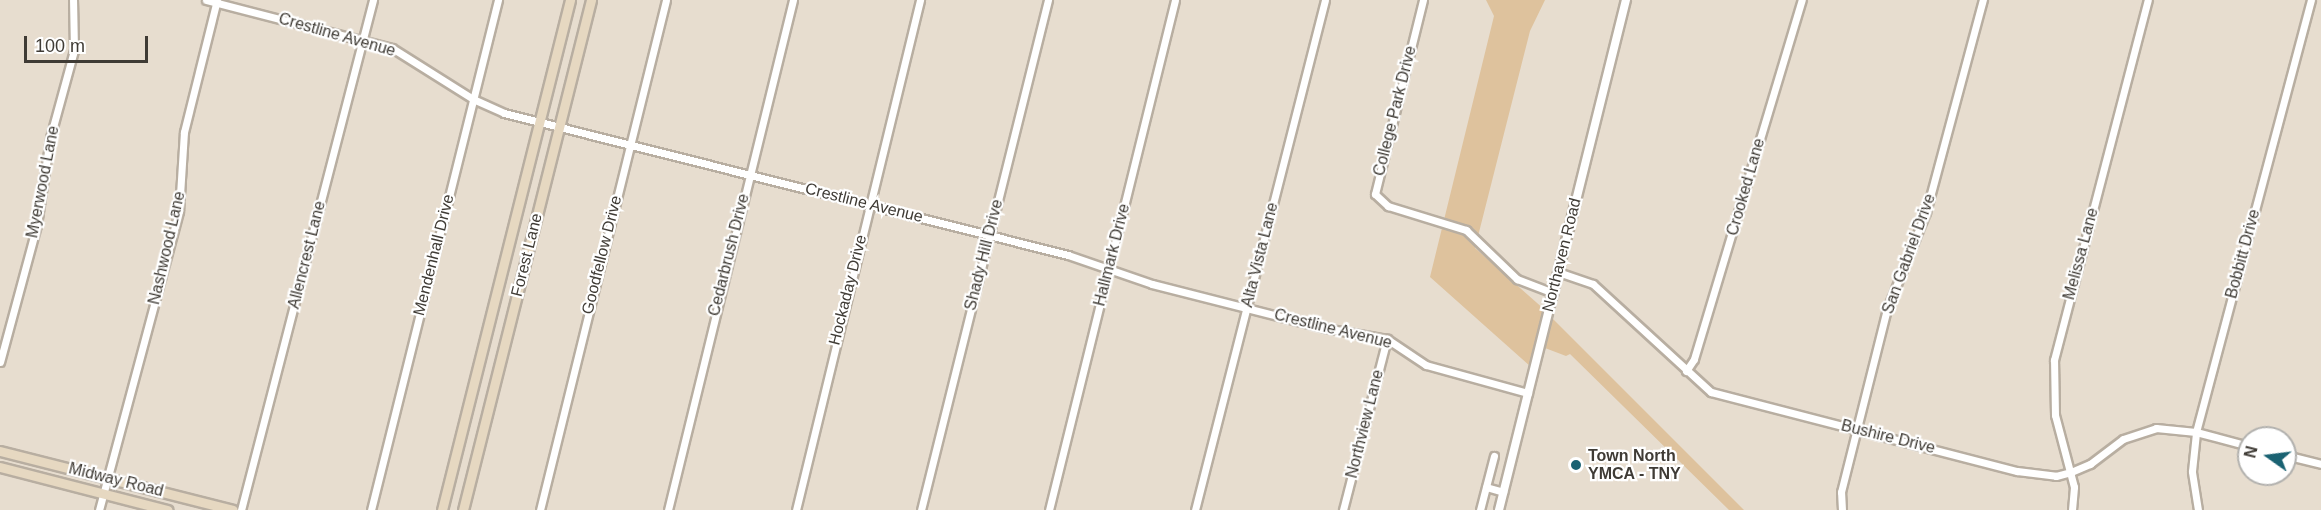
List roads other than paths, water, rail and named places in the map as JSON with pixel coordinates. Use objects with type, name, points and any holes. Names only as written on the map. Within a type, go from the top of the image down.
[{"type":"main road","name":"Forest Lane","points":[[442,510],[570,0]]},
{"type":"main road","name":"Forest Lane","points":[[463,510],[591,0]]},
{"type":"main road","name":"Midway Road","points":[[0,451],[233,510]]},
{"type":"main road","name":"Midway Road","points":[[0,467],[168,510]]},
{"type":"street","name":"Myerwood Lane","points":[[0,362],[37,225],[50,138],[74,50],[73,0]]},
{"type":"street","name":"Crestline Avenue","points":[[206,0],[363,39],[418,61],[473,99],[504,113],[989,235],[1346,334],[1387,339],[1426,365],[1528,393]]},
{"type":"street","name":"Allencrest Lane","points":[[242,510],[373,0]]},
{"type":"street","name":"Mendenhall Drive","points":[[370,510],[498,0]]},
{"type":"street","name":"Goodfellow Drive","points":[[540,510],[666,0]]},
{"type":"street","name":"Cedarbrush Drive","points":[[668,510],[793,0]]},
{"type":"street","name":"Hockaday Drive","points":[[796,510],[920,0]]},
{"type":"street","name":"Shady Hill Drive","points":[[921,510],[1048,0]]},
{"type":"street","name":"Hallmark Drive","points":[[1049,510],[1175,0]]},
{"type":"street","name":"Alta Vista Lane","points":[[1195,510],[1325,0]]},
{"type":"street","name":"College Park Drive","points":[[1423,0],[1375,194],[1388,206],[1466,230],[1517,279],[1553,293]]},
{"type":"street","name":"Northaven Road","points":[[1499,510],[1626,0]]},
{"type":"street","name":"Crooked Lane","points":[[1686,371],[1694,359],[1802,0]]},
{"type":"street","name":"San Gabriel Drive","points":[[1842,510],[1841,492],[1887,309],[1938,172],[1983,0]]},
{"type":"street","name":"Melissa Lane","points":[[2072,510],[2071,472],[2055,415],[2054,360],[2148,0]]},
{"type":"street","name":"Bobbitt Drive","points":[[2198,510],[2192,471],[2196,432],[2311,0]]},
{"type":"street","name":"Nashwood Lane","points":[[99,510],[179,211],[184,132],[217,1]]},
{"type":"street","name":"Bushire Drive","points":[[1558,272],[1599,288],[1711,392],[2029,473],[2056,476],[2071,472],[2134,434],[2170,428],[2237,443]]},
{"type":"street","name":"Northview Lane","points":[[1343,510],[1387,339]]},
{"type":"street","points":[[1480,510],[1494,456]]},
{"type":"street","points":[[2297,458],[2321,464]]},
{"type":"street","points":[[1486,487],[1503,492]]},
{"type":"place","name":"Town North YMCA - TNY","points":[[1576,465]]}]
